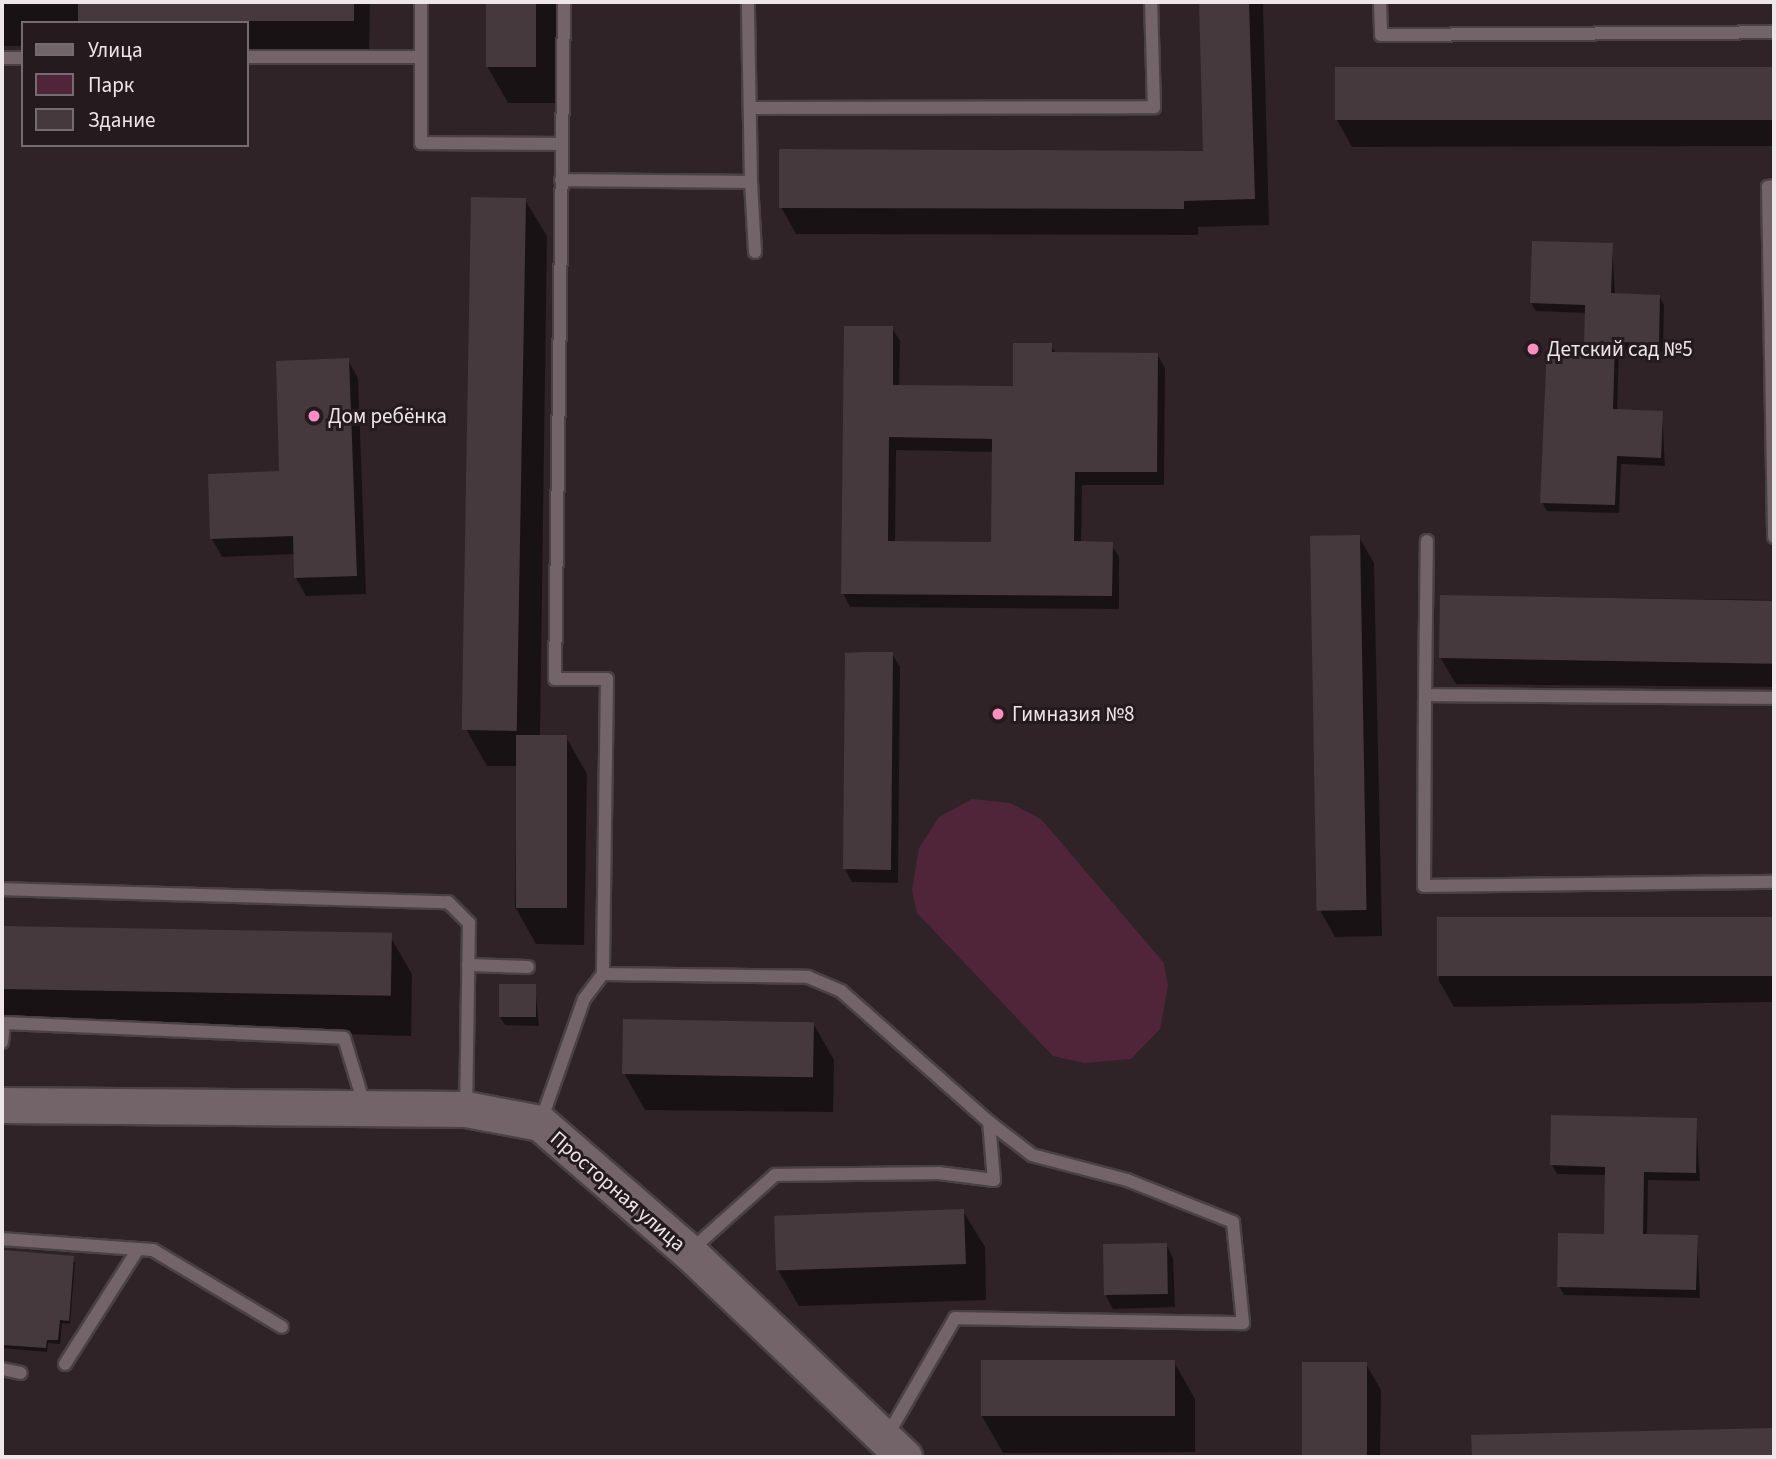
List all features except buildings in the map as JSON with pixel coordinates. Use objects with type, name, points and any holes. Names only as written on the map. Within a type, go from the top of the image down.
[{"type":"street","name":"Просторная улица","points":[[2,1105],[466,1109],[540,1123],[689,1252],[897,1452]]},
{"type":"lane","points":[[421,2],[421,143],[562,144]]},
{"type":"lane","points":[[540,1123],[584,999],[603,974],[607,679],[555,678],[564,2]]},
{"type":"lane","points":[[748,2],[755,252]]},
{"type":"lane","points":[[752,108],[1154,107],[1151,2]]},
{"type":"lane","points":[[1380,2],[1381,35],[1774,32]]},
{"type":"lane","points":[[248,57],[422,57]]},
{"type":"lane","points":[[2,58],[21,58]]},
{"type":"lane","points":[[561,180],[751,182]]},
{"type":"lane","points":[[1774,187],[1768,187],[1774,537]]},
{"type":"lane","points":[[1427,541],[1424,886],[1774,882]]},
{"type":"lane","points":[[1425,695],[1774,698]]},
{"type":"lane","points":[[2,890],[448,902],[469,923],[466,1109]]},
{"type":"lane","points":[[468,965],[528,967]]},
{"type":"lane","points":[[603,974],[808,977],[841,991],[989,1122],[1032,1155],[1126,1180],[1233,1222],[1243,1323],[955,1318],[897,1452]]},
{"type":"lane","points":[[2,1042],[4,1023],[344,1038],[365,1107]]},
{"type":"lane","points":[[689,1252],[775,1175],[938,1173],[994,1181],[989,1122]]},
{"type":"lane","points":[[2,1239],[153,1250],[282,1327]]},
{"type":"lane","points":[[65,1364],[138,1249]]},
{"type":"lane","points":[[2,1369],[21,1373]]},
{"type":"green space","points":[[972,799],[1010,803],[1041,819],[1164,963],[1168,986],[1160,1029],[1131,1059],[1084,1063],[1053,1056],[917,913],[912,890],[919,848],[939,817]]},
{"type":"place","name":"Детский сад №5","points":[[1533,349]]},
{"type":"place","name":"Дом ребёнка","points":[[314,416]]},
{"type":"place","name":"Гимназия №8","points":[[998,714]]}]
